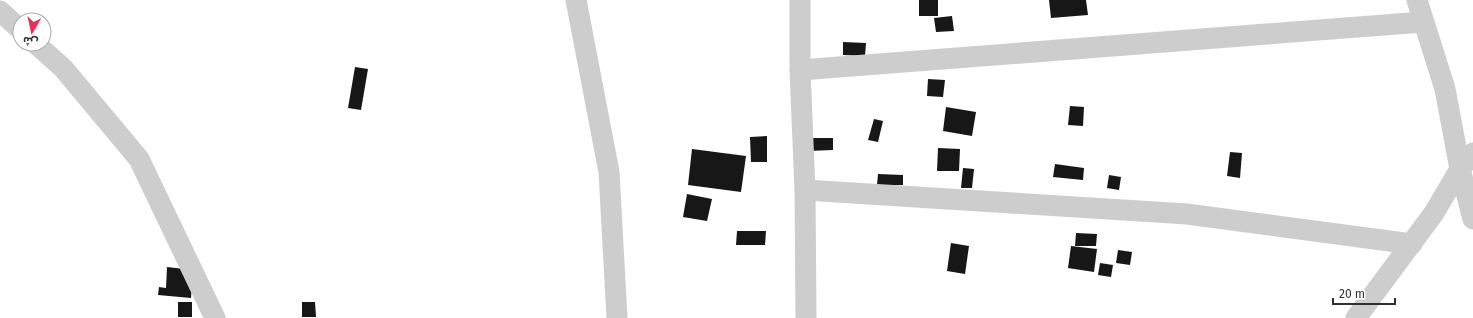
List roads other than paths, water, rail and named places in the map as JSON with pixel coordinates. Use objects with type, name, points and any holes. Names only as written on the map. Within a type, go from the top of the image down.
[{"type":"street","points":[[576,0],[609,172],[617,318]]},
{"type":"street","points":[[800,0],[800,70],[805,190],[806,318]]},
{"type":"street","points":[[1417,0],[1445,89],[1460,169],[1473,219]]},
{"type":"street","points":[[0,11],[12,22]]},
{"type":"street","points":[[800,70],[1423,22]]},
{"type":"street","points":[[45,52],[63,68],[139,159],[215,318]]},
{"type":"street","points":[[1356,318],[1434,213],[1460,169],[1473,153]]},
{"type":"street","points":[[805,190],[1187,214],[1412,244]]}]
